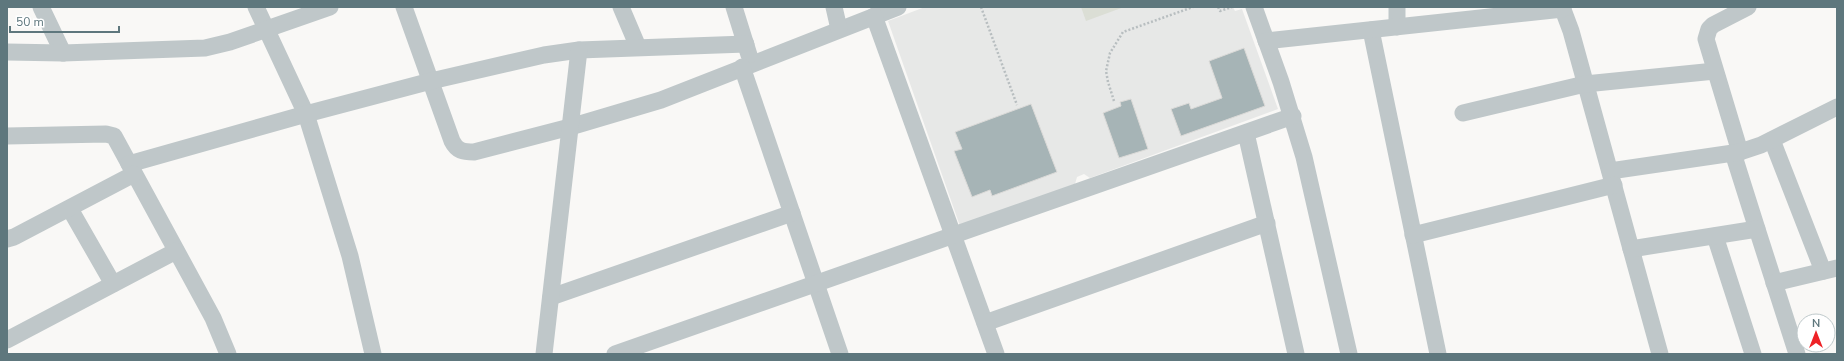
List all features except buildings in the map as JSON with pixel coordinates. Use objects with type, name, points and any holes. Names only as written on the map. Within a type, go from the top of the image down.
[{"type":"street","points":[[41,7],[63,53]]},
{"type":"street","points":[[256,7],[306,114],[350,256],[373,354]]},
{"type":"street","points":[[7,52],[63,53],[204,48],[267,29],[330,7]]},
{"type":"street","points":[[404,7],[452,141],[456,148],[461,151],[474,152],[570,127],[661,100],[898,7]]},
{"type":"street","points":[[621,7],[638,47]]},
{"type":"street","points":[[734,7],[746,44],[747,66],[792,213],[840,354]]},
{"type":"street","points":[[834,7],[839,29]]},
{"type":"street","points":[[1254,7],[1293,116],[1310,182],[1349,354]]},
{"type":"street","points":[[1397,7],[1397,27]]},
{"type":"street","points":[[1748,7],[1709,29],[1706,39],[1737,152],[1756,229],[1797,354]]},
{"type":"street","points":[[1266,41],[1397,27],[1460,13],[1562,8],[1571,31],[1612,178],[1656,353]]},
{"type":"street","points":[[874,16],[996,354]]},
{"type":"street","points":[[1371,30],[1438,354]]},
{"type":"street","points":[[7,239],[14,237],[70,208],[132,169],[306,114],[431,80],[509,62],[579,50],[746,44]]},
{"type":"street","points":[[544,354],[579,50]]},
{"type":"street","points":[[1463,113],[1586,84],[1715,71]]},
{"type":"street","points":[[1413,235],[1612,178],[1737,152],[1772,140],[1837,107]]},
{"type":"street","points":[[615,354],[1293,116]]},
{"type":"street","points":[[1246,132],[1296,354]]},
{"type":"street","points":[[7,136],[111,135],[116,140],[213,318],[228,354]]},
{"type":"street","points":[[1772,140],[1830,269],[1774,283]]},
{"type":"street","points":[[70,208],[113,284]]},
{"type":"street","points":[[550,297],[792,213]]},
{"type":"street","points":[[985,323],[1266,223]]},
{"type":"street","points":[[1631,249],[1756,229]]},
{"type":"street","points":[[1715,236],[1753,354]]},
{"type":"street","points":[[7,340],[176,251]]},
{"type":"path","points":[[981,7],[1017,105]]},
{"type":"path","points":[[1114,101],[1108,82],[1107,65],[1110,53],[1123,32],[1193,7]]},
{"type":"path","points":[[1218,7],[1220,11],[1232,7]]},
{"type":"shaded area","points":[[925,7],[1233,7],[1235,11],[1242,9],[1278,109],[1090,178],[1084,174],[1077,177],[1075,184],[960,226],[888,21]]},
{"type":"shaded area","points":[[1081,7],[1124,7],[1086,21]]}]
